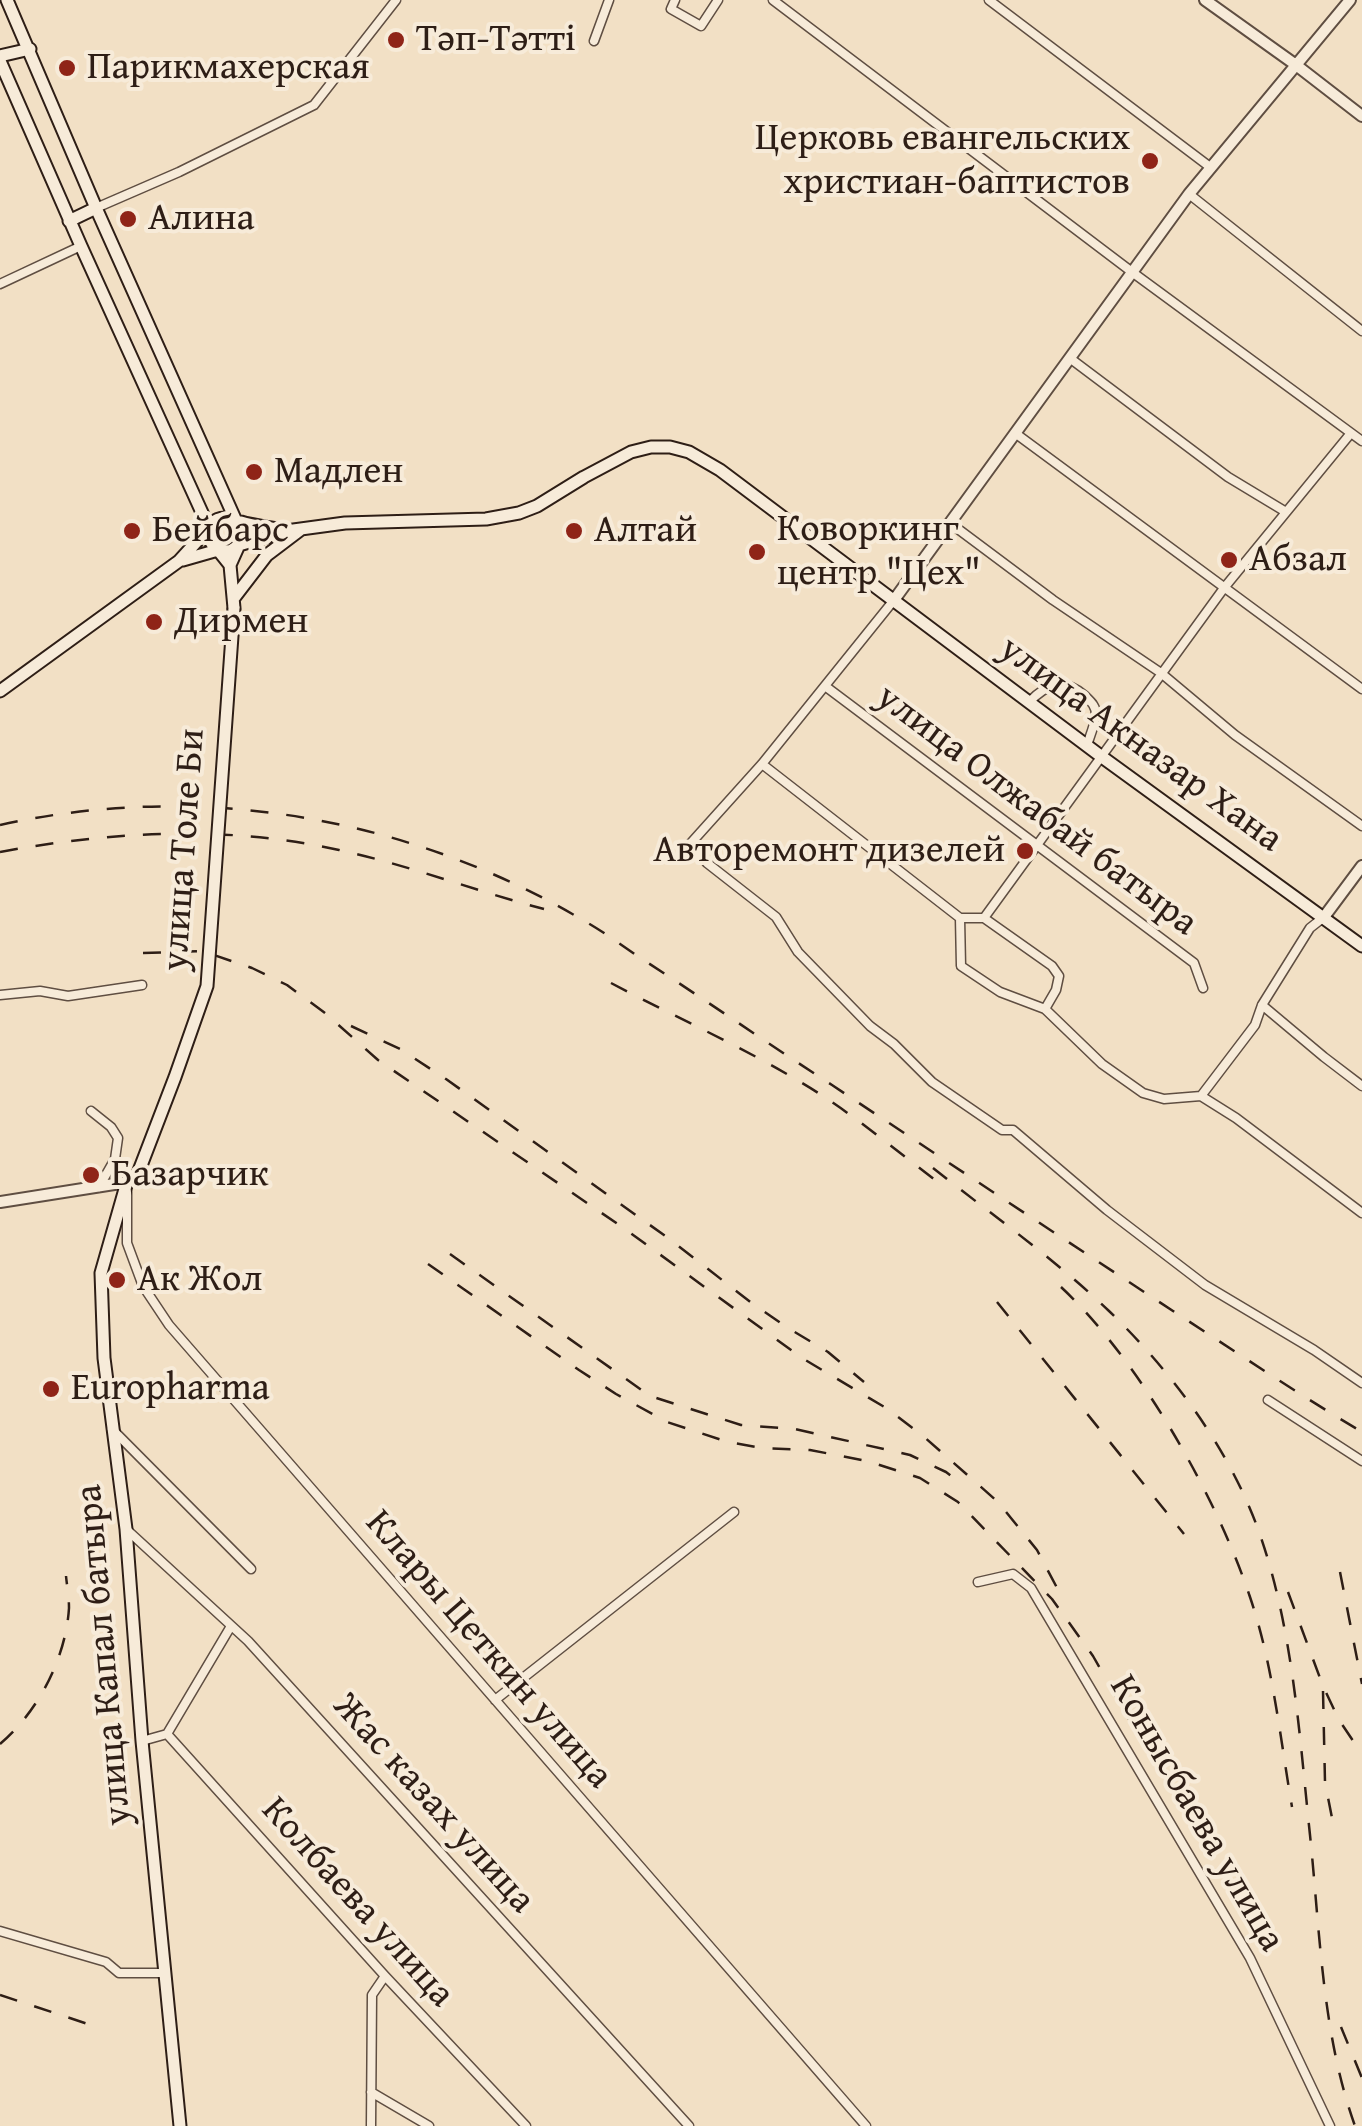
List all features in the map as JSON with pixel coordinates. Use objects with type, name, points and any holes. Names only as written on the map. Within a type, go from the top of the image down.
[{"type":"main road","points":[[8,0],[30,49],[96,208],[242,532],[230,565],[208,539],[209,528],[80,246],[0,59],[30,49]]},
{"type":"main road","points":[[69,221],[96,208]]},
{"type":"main road","name":"улица Акназар Хана","points":[[239,544],[286,531],[345,524],[486,519],[519,513],[631,452],[650,447],[689,452],[720,470],[1102,757],[1362,946]]},
{"type":"main road","points":[[0,691],[179,561],[216,520],[236,521]]},
{"type":"main road","name":"улица Акназар Хана","points":[[236,521],[286,531]]},
{"type":"main road","points":[[234,603],[267,555],[302,529]]},
{"type":"main road","points":[[179,561],[218,550],[230,552],[239,544]]},
{"type":"main road","name":"улица Толе Би","points":[[132,1179],[176,1077],[207,986],[234,603],[230,565]]},
{"type":"main road","name":"улица Капал батыра","points":[[132,1179],[101,1272],[104,1358],[126,1529],[142,1741],[180,2126]]},
{"type":"street","points":[[96,208],[314,105],[396,0]]},
{"type":"street","points":[[594,42],[609,0]]},
{"type":"street","points":[[675,0],[671,9],[701,26],[718,0]]},
{"type":"street","points":[[772,0],[1362,441]]},
{"type":"street","points":[[989,0],[1210,168]]},
{"type":"street","points":[[1205,0],[1362,116]]},
{"type":"street","points":[[1350,0],[1189,194],[894,600],[762,764],[691,843],[706,862],[776,917],[798,952],[932,1082],[1002,1130],[1013,1130],[1205,1286],[1362,1383]]},
{"type":"street","points":[[1189,194],[1362,330]]},
{"type":"street","points":[[0,284],[80,246]]},
{"type":"street","points":[[1071,359],[1228,476],[1286,512]]},
{"type":"street","points":[[1015,433],[1362,689]]},
{"type":"street","points":[[984,918],[1224,588],[1351,433]]},
{"type":"street","points":[[950,522],[1053,600],[1161,673],[1235,735],[1362,826]]},
{"type":"street","name":"улица Олжабай батыра","points":[[825,686],[1194,964],[1203,988]]},
{"type":"street","points":[[1029,702],[1049,686],[1074,687],[1096,710],[1087,745]]},
{"type":"street","points":[[762,764],[960,918],[984,918],[1052,966],[1059,976],[1045,1009]]},
{"type":"street","points":[[1201,1096],[1255,1026],[1262,1006],[1310,928],[1324,918],[1362,866]]},
{"type":"street","points":[[960,918],[960,966],[1000,992],[1045,1009],[1102,1064],[1143,1093],[1164,1099],[1201,1096],[1362,1213]]},
{"type":"street","points":[[0,995],[40,991],[68,996],[142,984]]},
{"type":"street","points":[[1262,1006],[1362,1086]]},
{"type":"street","points":[[90,1111],[110,1127],[119,1145],[99,1187]]},
{"type":"street","points":[[0,1202],[132,1179]]},
{"type":"street","name":"Клары Цеткин улица","points":[[132,1179],[127,1243],[142,1286],[169,1325],[866,2126]]},
{"type":"street","points":[[1268,1400],[1362,1462]]},
{"type":"street","points":[[112,1430],[251,1569]]},
{"type":"street","points":[[495,1700],[734,1512]]},
{"type":"street","name":"Жас казах улица","points":[[126,1529],[260,1656],[689,2126]]},
{"type":"street","name":"Конысбаева улица","points":[[978,1582],[1014,1574],[1031,1588],[1250,1958],[1330,2126]]},
{"type":"street","points":[[142,1741],[168,1734],[231,1626]]},
{"type":"street","name":"Колбаева улица","points":[[168,1734],[384,1976],[526,2126]]},
{"type":"street","points":[[0,1931],[106,1962],[119,1973],[166,1972]]},
{"type":"street","points":[[371,2126],[372,1995],[384,1976]]},
{"type":"street","points":[[371,2092],[428,2126]]},
{"type":"railway","points":[[0,825],[75,812],[225,808],[299,817],[372,832],[444,855],[514,884],[603,932],[1362,1432]]},
{"type":"railway","points":[[0,852],[128,836],[254,837],[365,856],[544,909]]},
{"type":"railway","points":[[143,953],[202,951],[287,985],[378,1060],[625,1229],[802,1358],[886,1408],[922,1435],[998,1502],[1037,1550],[1064,1601]]},
{"type":"railway","points":[[611,983],[802,1083],[939,1183]]},
{"type":"railway","points":[[351,1026],[400,1049],[446,1079],[753,1304],[828,1352],[864,1382]]},
{"type":"railway","points":[[933,1168],[1067,1274],[1155,1359],[1196,1412],[1246,1499],[1270,1566],[1287,1642],[1329,2019],[1355,2126]]},
{"type":"railway","points":[[450,1254],[650,1396],[741,1425],[795,1429],[910,1455],[963,1485]]},
{"type":"railway","points":[[428,1264],[579,1370],[667,1422],[728,1442],[810,1450],[867,1461],[920,1478],[958,1502],[1052,1599],[1093,1656],[1138,1735]]},
{"type":"railway","points":[[1061,1287],[1119,1352],[1146,1390],[1217,1516],[1250,1597],[1265,1649],[1292,1807]]},
{"type":"railway","points":[[997,1302],[1184,1534]]},
{"type":"railway","points":[[1340,1572],[1362,1684]]},
{"type":"railway","points":[[0,1744],[38,1700],[56,1665],[67,1627],[66,1576]]},
{"type":"railway","points":[[1288,1592],[1323,1686],[1339,1720],[1362,1754]]},
{"type":"railway","points":[[1323,1691],[1325,1782],[1332,1818]]},
{"type":"railway","points":[[0,1995],[97,2027]]},
{"type":"railway","points":[[1341,2027],[1362,2078]]},
{"type":"place","name":"Тәп-Тәтті","points":[[396,40]]},
{"type":"place","name":"Парикмахерская","points":[[67,68]]},
{"type":"place","name":"Церковь евангельских христиан-баптистов","points":[[1150,161]]},
{"type":"place","name":"Алина","points":[[128,219]]},
{"type":"place","name":"Мадлен","points":[[254,472]]},
{"type":"place","name":"Бейбарс","points":[[132,531]]},
{"type":"place","name":"Алтай","points":[[574,531]]},
{"type":"place","name":"Коворкинг центр \"Цех\"","points":[[757,552]]},
{"type":"place","name":"Абзал","points":[[1229,560]]},
{"type":"place","name":"Дирмен","points":[[154,622]]},
{"type":"place","name":"Авторемонт дизелей","points":[[1025,851]]},
{"type":"place","name":"Базарчик","points":[[91,1175]]},
{"type":"place","name":"Ак Жол","points":[[117,1280]]},
{"type":"place","name":"Europharma","points":[[51,1389]]}]
